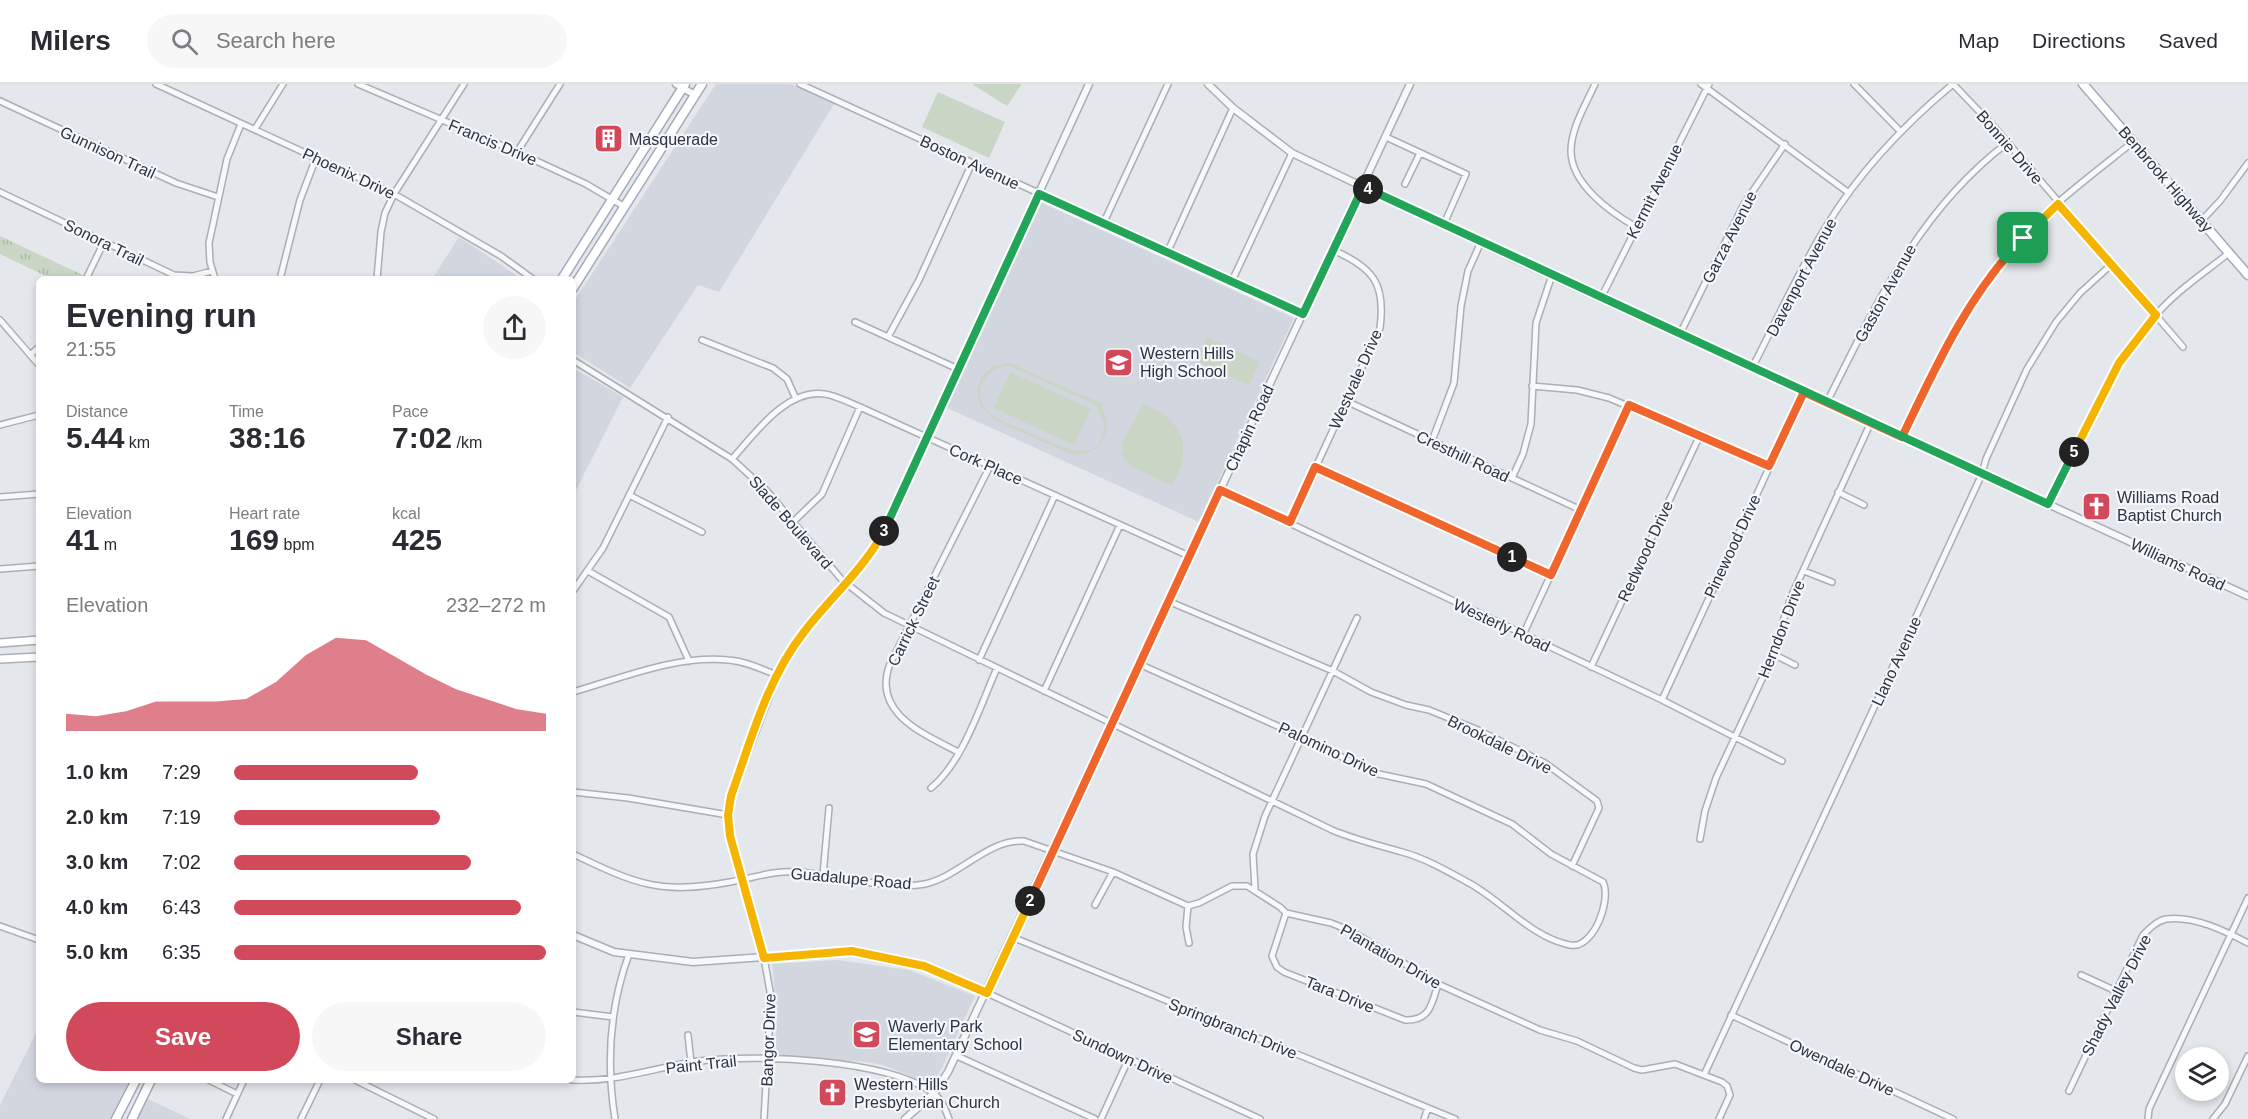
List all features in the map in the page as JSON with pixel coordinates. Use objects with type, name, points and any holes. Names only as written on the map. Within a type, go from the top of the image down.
[{"type":"main road","points":[[576,283],[702,84]]},
{"type":"main road","name":"Benbrook Highway","points":[[2083,84],[2248,275]]},
{"type":"main road","points":[[564,276],[681,85]]},
{"type":"main road","points":[[0,643],[36,640]]},
{"type":"main road","points":[[0,659],[36,657]]},
{"type":"main road","points":[[116,1119],[134,1083]]},
{"type":"main road","points":[[132,1119],[150,1083]]},
{"type":"street","name":"Phoenix Drive","points":[[156,84],[394,194],[501,256],[529,276]]},
{"type":"street","points":[[255,129],[283,84]]},
{"type":"street","name":"Francis Drive","points":[[358,84],[372,87],[441,120],[517,152],[586,184],[625,207]]},
{"type":"street","points":[[377,276],[385,213],[394,194],[464,84]]},
{"type":"street","points":[[517,152],[560,84]]},
{"type":"street","name":"Boston Avenue","points":[[800,84],[1303,314]]},
{"type":"street","name":"Bangor Drive","points":[[764,1119],[771,997],[764,958],[730,836],[728,815],[731,796],[777,675],[803,632],[845,584],[880,538],[1089,84]]},
{"type":"street","points":[[1104,222],[1168,84]]},
{"type":"street","name":"Williams Road","points":[[1208,84],[1233,108],[1292,153],[2248,596]]},
{"type":"street","name":"Chapin Road","points":[[906,1119],[934,1093],[957,1056],[1410,84]]},
{"type":"street","points":[[1594,84],[1573,138],[1572,158],[1582,180],[1602,202],[1636,227]]},
{"type":"street","points":[[1854,84],[1901,132]]},
{"type":"street","name":"Davenport Avenue","points":[[1752,368],[1820,237],[1849,193],[1901,132],[1953,84]]},
{"type":"street","name":"Bonnie Drive","points":[[1953,84],[2007,143],[2183,347]]},
{"type":"street","points":[[681,85],[695,95]]},
{"type":"street","points":[[1705,85],[1849,193]]},
{"type":"street","name":"Kermit Avenue","points":[[1601,298],[1705,85]]},
{"type":"street","name":"Gunnison Trail","points":[[0,101],[176,183],[218,197]]},
{"type":"street","points":[[1168,251],[1233,108]]},
{"type":"street","points":[[214,276],[209,243],[227,159],[241,124]]},
{"type":"street","points":[[1386,137],[1466,174],[1444,225]]},
{"type":"street","points":[[1902,437],[1943,350],[2001,260],[2058,204],[2133,142]]},
{"type":"street","name":"Gaston Avenue","points":[[1827,402],[1882,292],[1910,245],[1968,178],[2007,143]]},
{"type":"street","name":"Garza Avenue","points":[[1680,334],[1744,204],[1785,144]]},
{"type":"street","points":[[1232,281],[1292,153]]},
{"type":"street","points":[[1405,184],[1420,153]]},
{"type":"street","points":[[281,276],[300,200],[316,158]]},
{"type":"street","points":[[888,337],[919,280],[972,163]]},
{"type":"street","points":[[2201,221],[2220,201],[2248,163]]},
{"type":"street","name":"Sonora Trail","points":[[0,192],[174,275],[193,276],[212,271]]},
{"type":"street","points":[[87,276],[104,242]]},
{"type":"street","points":[[1432,441],[1454,383],[1461,306],[1468,271],[1481,242]]},
{"type":"street","name":"Westvale Drive","points":[[1290,522],[1380,328],[1381,297],[1370,271],[1333,250]]},
{"type":"street","points":[[2048,504],[2119,363],[2156,315],[2186,286],[2229,253]]},
{"type":"street","name":"Llano Avenue","points":[[1704,1075],[1983,474],[1986,459],[2014,397],[2041,344],[2080,293],[2112,264]]},
{"type":"street","points":[[1512,478],[1523,454],[1531,424],[1536,323],[1552,275]]},
{"type":"street","points":[[1,322],[36,362]]},
{"type":"street","points":[[855,322],[958,369]]},
{"type":"street","points":[[702,340],[773,368],[787,379],[796,399]]},
{"type":"street","points":[[30,355],[36,349]]},
{"type":"street","name":"Slade Boulevard","points":[[576,362],[668,417],[732,459],[767,491],[845,584],[884,613],[909,627],[1361,842],[1402,852],[1468,882],[1509,913],[1571,946],[1582,944],[1591,935],[1607,898],[1607,890]]},
{"type":"street","points":[[1532,386],[1577,390],[1629,405],[1769,466]]},
{"type":"street","name":"Pinewood Drive","points":[[1662,700],[1804,392]]},
{"type":"street","name":"Cork Place","points":[[732,459],[775,414],[796,399],[824,394],[860,407],[1189,556]]},
{"type":"street","name":"Cresthill Road","points":[[1346,401],[1581,510]]},
{"type":"street","points":[[1523,634],[1629,405]]},
{"type":"street","points":[[793,522],[822,494],[860,407]]},
{"type":"street","points":[[0,424],[36,416]]},
{"type":"street","points":[[576,587],[613,530],[668,417]]},
{"type":"street","name":"Herndon Drive","points":[[1700,840],[1705,811],[1716,778],[1773,654],[1791,597],[1871,422]]},
{"type":"street","name":"Redwood Drive","points":[[1591,667],[1700,435]]},
{"type":"street","name":"Carrick Street","points":[[958,752],[901,719],[889,696],[888,671],[990,466]]},
{"type":"street","points":[[1315,467],[1551,575]]},
{"type":"street","name":"Westerly Road","points":[[1220,490],[1662,700],[1782,761]]},
{"type":"street","points":[[1838,492],[1864,505]]},
{"type":"street","points":[[0,497],[36,494]]},
{"type":"street","points":[[629,495],[702,532]]},
{"type":"street","points":[[979,660],[1055,495]]},
{"type":"street","points":[[1044,690],[1120,525]]},
{"type":"street","points":[[0,569],[36,566]]},
{"type":"street","points":[[588,571],[669,616],[689,661]]},
{"type":"street","points":[[1804,571],[1832,582]]},
{"type":"street","points":[[1168,602],[1333,671]]},
{"type":"street","points":[[1053,851],[1113,872],[1188,906],[1199,903],[1232,886],[1255,889],[1254,844],[1271,800],[1357,618]]},
{"type":"street","points":[[1773,654],[1795,664]]},
{"type":"street","points":[[576,691],[689,661],[729,660],[777,675]]},
{"type":"street","name":"Palomino Drive","points":[[1139,664],[1302,736],[1374,773],[1426,784],[1512,824],[1572,866],[1603,882],[1607,890]]},
{"type":"street","points":[[931,788],[948,772],[997,668]]},
{"type":"street","name":"Brookdale Drive","points":[[1333,671],[1371,692],[1406,705],[1429,710],[1545,763],[1597,801],[1599,808],[1572,866]]},
{"type":"street","points":[[576,792],[628,798],[728,815]]},
{"type":"street","points":[[824,875],[829,808]]},
{"type":"street","name":"Guadalupe Road","points":[[576,855],[620,876],[671,889],[694,889],[774,872],[918,885],[942,879],[1008,841],[1031,843],[1053,851]]},
{"type":"street","points":[[1095,905],[1113,872]]},
{"type":"street","name":"Plantation Drive","points":[[1255,889],[1286,913],[1331,923],[1351,931],[1438,984],[1540,1030],[1577,1041],[1634,1068],[1642,1070],[1675,1064],[1722,1082],[1729,1090],[1729,1099],[1719,1119]]},
{"type":"street","points":[[2148,1119],[2149,1109],[2248,898]]},
{"type":"street","points":[[1188,906],[1186,927],[1189,943]]},
{"type":"street","name":"Tara Drive","points":[[1286,913],[1272,956],[1277,967],[1284,972],[1405,1020],[1417,1020],[1429,1012],[1438,984]]},
{"type":"street","name":"Shady Valley Drive","points":[[2068,1091],[2143,935],[2155,924],[2175,919],[2202,923],[2248,943]]},
{"type":"street","points":[[0,926],[36,939]]},
{"type":"street","points":[[576,936],[614,952],[693,962],[852,951],[924,966],[987,993]]},
{"type":"street","name":"Springbranch Drive","points":[[1012,937],[1455,1119]]},
{"type":"street","points":[[615,1119],[610,1079],[613,1017],[629,954]]},
{"type":"street","points":[[2081,975],[2116,991]]},
{"type":"street","name":"Sundown Drive","points":[[987,993],[1260,1119]]},
{"type":"street","points":[[576,1012],[613,1017]]},
{"type":"street","name":"Owendale Drive","points":[[1731,1015],[1953,1119]]},
{"type":"street","points":[[688,1035],[691,1062]]},
{"type":"street","points":[[957,1056],[1095,1119]]},
{"type":"street","points":[[2213,1119],[2226,1104],[2248,1056]]},
{"type":"street","points":[[1101,1119],[1129,1058]]},
{"type":"street","name":"Paint Trail","points":[[576,1080],[610,1079],[691,1062],[769,1060],[863,1066],[903,1078],[934,1093]]},
{"type":"street","points":[[215,1083],[237,1094]]},
{"type":"street","points":[[226,1119],[242,1083]]},
{"type":"street","points":[[301,1119],[319,1083]]},
{"type":"street","points":[[361,1083],[434,1119]]},
{"type":"street","points":[[934,1093],[949,1119]]},
{"type":"street","points":[[1424,1119],[1428,1108]]},
{"type":"shaded area","points":[[716,84],[791,84],[834,104],[719,292],[698,285],[630,388],[576,354],[576,298]]},
{"type":"shaded area","name":"Western Hills High School","points":[[1040,202],[1294,318],[1199,522],[945,407]]},
{"type":"shaded area","points":[[459,237],[518,276],[434,276]]},
{"type":"shaded area","points":[[576,370],[623,397],[576,490]]},
{"type":"shaded area","name":"Waverly Park Elementary School","points":[[837,960],[909,970],[975,996],[941,1070],[931,1084],[883,1065],[775,1055],[777,1015],[772,964]]},
{"type":"shaded area","points":[[36,1033],[36,1083],[128,1083],[110,1119],[0,1119],[0,1105]]},
{"type":"shaded area","points":[[146,1098],[190,1119],[136,1119]]},
{"type":"green space","points":[[972,84],[1022,84],[1007,106]]},
{"type":"green space","points":[[938,92],[1005,122],[989,158],[922,127]]},
{"type":"green space","points":[[0,236],[85,276],[46,276],[0,254]]},
{"type":"green space","points":[[1207,337],[1260,362],[1249,385],[1196,361]]},
{"type":"green space","points":[[1010,363],[1103,404],[1101,407],[1106,425],[1102,441],[1096,448],[1089,452],[1070,454],[995,420],[981,407],[977,389],[982,376],[992,367]],"holes":[[[1010,366],[1096,405],[1104,424],[1101,439],[1095,447],[1085,451],[1062,447],[995,418],[987,411],[980,396],[981,388],[988,375],[994,370]]]},
{"type":"green space","points":[[1010,372],[1091,409],[1074,445],[994,408]]},
{"type":"green space","points":[[1143,404],[1168,418],[1181,437],[1182,460],[1171,485],[1130,466],[1121,454],[1124,450],[1121,445]]},
{"type":"place","name":"Masquerade","points":[[608,139]]},
{"type":"place","name":"Western Hills High School","points":[[1119,362]]},
{"type":"place","name":"Williams Road Baptist Church","points":[[2096,506]]},
{"type":"place","name":"Waverly Park Elementary School","points":[[867,1035]]},
{"type":"place","name":"Western Hills Presbyterian Church","points":[[833,1093]]},
{"type":"route","points":[[2023,238],[2001,260],[1964,315],[1943,350],[1902,437],[1804,392],[1769,466],[1629,405],[1551,575],[1315,467],[1290,522],[1220,490],[987,993],[924,966],[852,951],[764,958],[730,836],[728,815],[731,796],[777,675],[803,632],[868,556],[892,515],[1039,194],[1303,314],[1363,187],[1517,260],[1552,275],[1804,392],[1983,474],[2048,504],[2119,363],[2156,315],[2058,204],[2023,238]]}]
